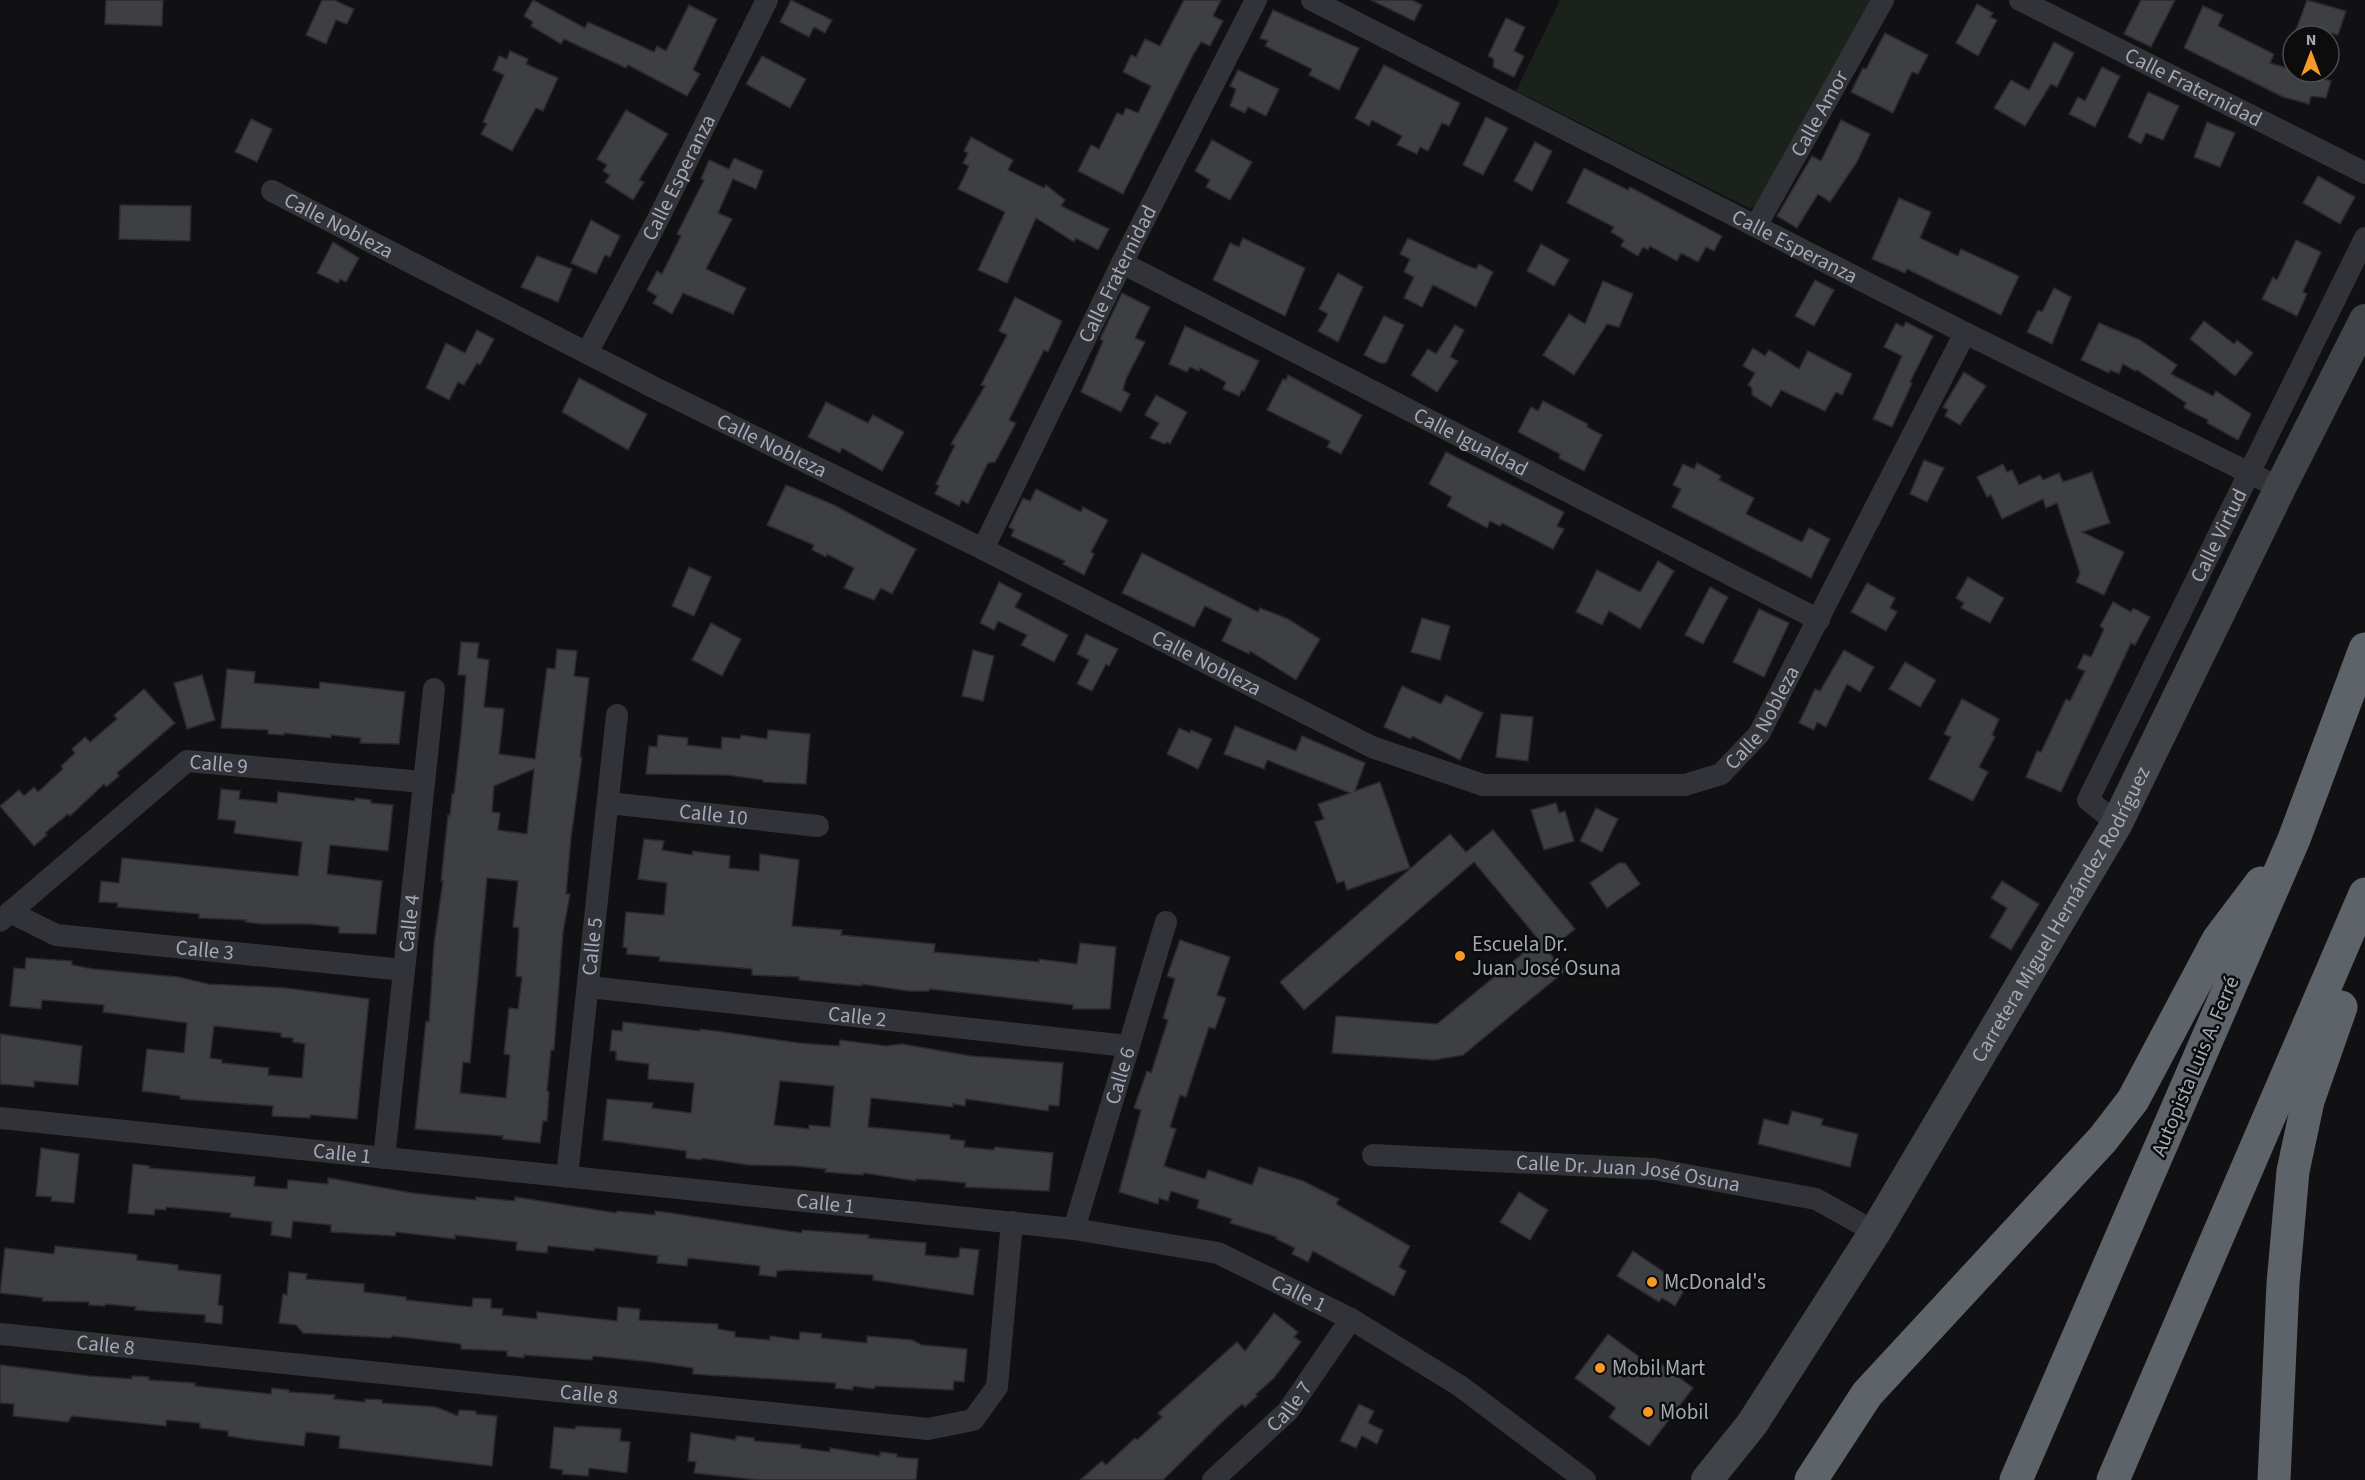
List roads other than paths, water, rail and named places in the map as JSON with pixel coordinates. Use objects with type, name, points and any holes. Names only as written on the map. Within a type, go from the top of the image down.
[{"type":"highway","name":"Autopista Luis A. Ferré","points":[[2016,1480],[2294,839],[2365,649]]},
{"type":"highway","points":[[1811,1480],[1867,1394],[2103,1139],[2133,1100],[2218,940],[2294,839]]},
{"type":"highway","points":[[2113,1480],[2365,894]]},
{"type":"highway","points":[[2274,1480],[2283,1284],[2294,1171],[2308,1101],[2321,1056],[2365,947]]},
{"type":"street","name":"Calle Esperanza","points":[[587,354],[656,223],[767,0]]},
{"type":"street","name":"Calle Fraternidad","points":[[983,549],[1122,263],[1256,0]]},
{"type":"street","name":"Calle Esperanza","points":[[1312,0],[1965,333],[2280,488]]},
{"type":"street","name":"Calle Amor","points":[[1755,226],[1883,0]]},
{"type":"street","name":"Calle Fraternidad","points":[[2020,0],[2365,173]]},
{"type":"street","name":"Calle Nobleza","points":[[272,192],[587,354],[983,549],[1372,747],[1483,785],[1685,785],[1721,774],[1759,734],[1965,333]]},
{"type":"street","name":"Calle Virtud","points":[[2117,824],[2088,800],[2365,238]]},
{"type":"street","name":"Calle Igualdad","points":[[1122,263],[1819,620]]},
{"type":"street","name":"Carretera Miguel Hernández Rodríguez","points":[[1707,1480],[1752,1424],[1875,1232],[2117,824],[2280,488],[2365,320]]},
{"type":"street","name":"Calle 4","points":[[384,1158],[434,689]]},
{"type":"street","name":"Calle 5","points":[[567,1177],[617,715]]},
{"type":"street","name":"Calle 9","points":[[5,917],[187,761],[423,782]]},
{"type":"street","name":"Calle 10","points":[[609,803],[818,826]]},
{"type":"street","name":"Calle 3","points":[[5,917],[56,935],[404,970]]},
{"type":"street","name":"Calle 6","points":[[1074,1228],[1166,922]]},
{"type":"street","name":"Calle 2","points":[[589,987],[1127,1046]]},
{"type":"street","name":"Calle 1","points":[[0,1118],[1074,1228],[1218,1253],[1351,1319],[1460,1386],[1585,1480]]},
{"type":"street","name":"Calle Dr. Juan José Osuna","points":[[1373,1155],[1653,1169],[1816,1199],[1875,1232]]},
{"type":"street","name":"Calle 8","points":[[0,1334],[928,1429],[973,1420],[997,1387],[1012,1222]]},
{"type":"street","name":"Calle 7","points":[[1213,1480],[1288,1412],[1351,1319]]},
{"type":"place","name":"Escuela Dr. Juan José Osuna","points":[[1460,956]]},
{"type":"place","name":"McDonald's","points":[[1652,1282]]},
{"type":"place","name":"Mobil Mart","points":[[1600,1368]]},
{"type":"place","name":"Mobil","points":[[1648,1412]]}]
